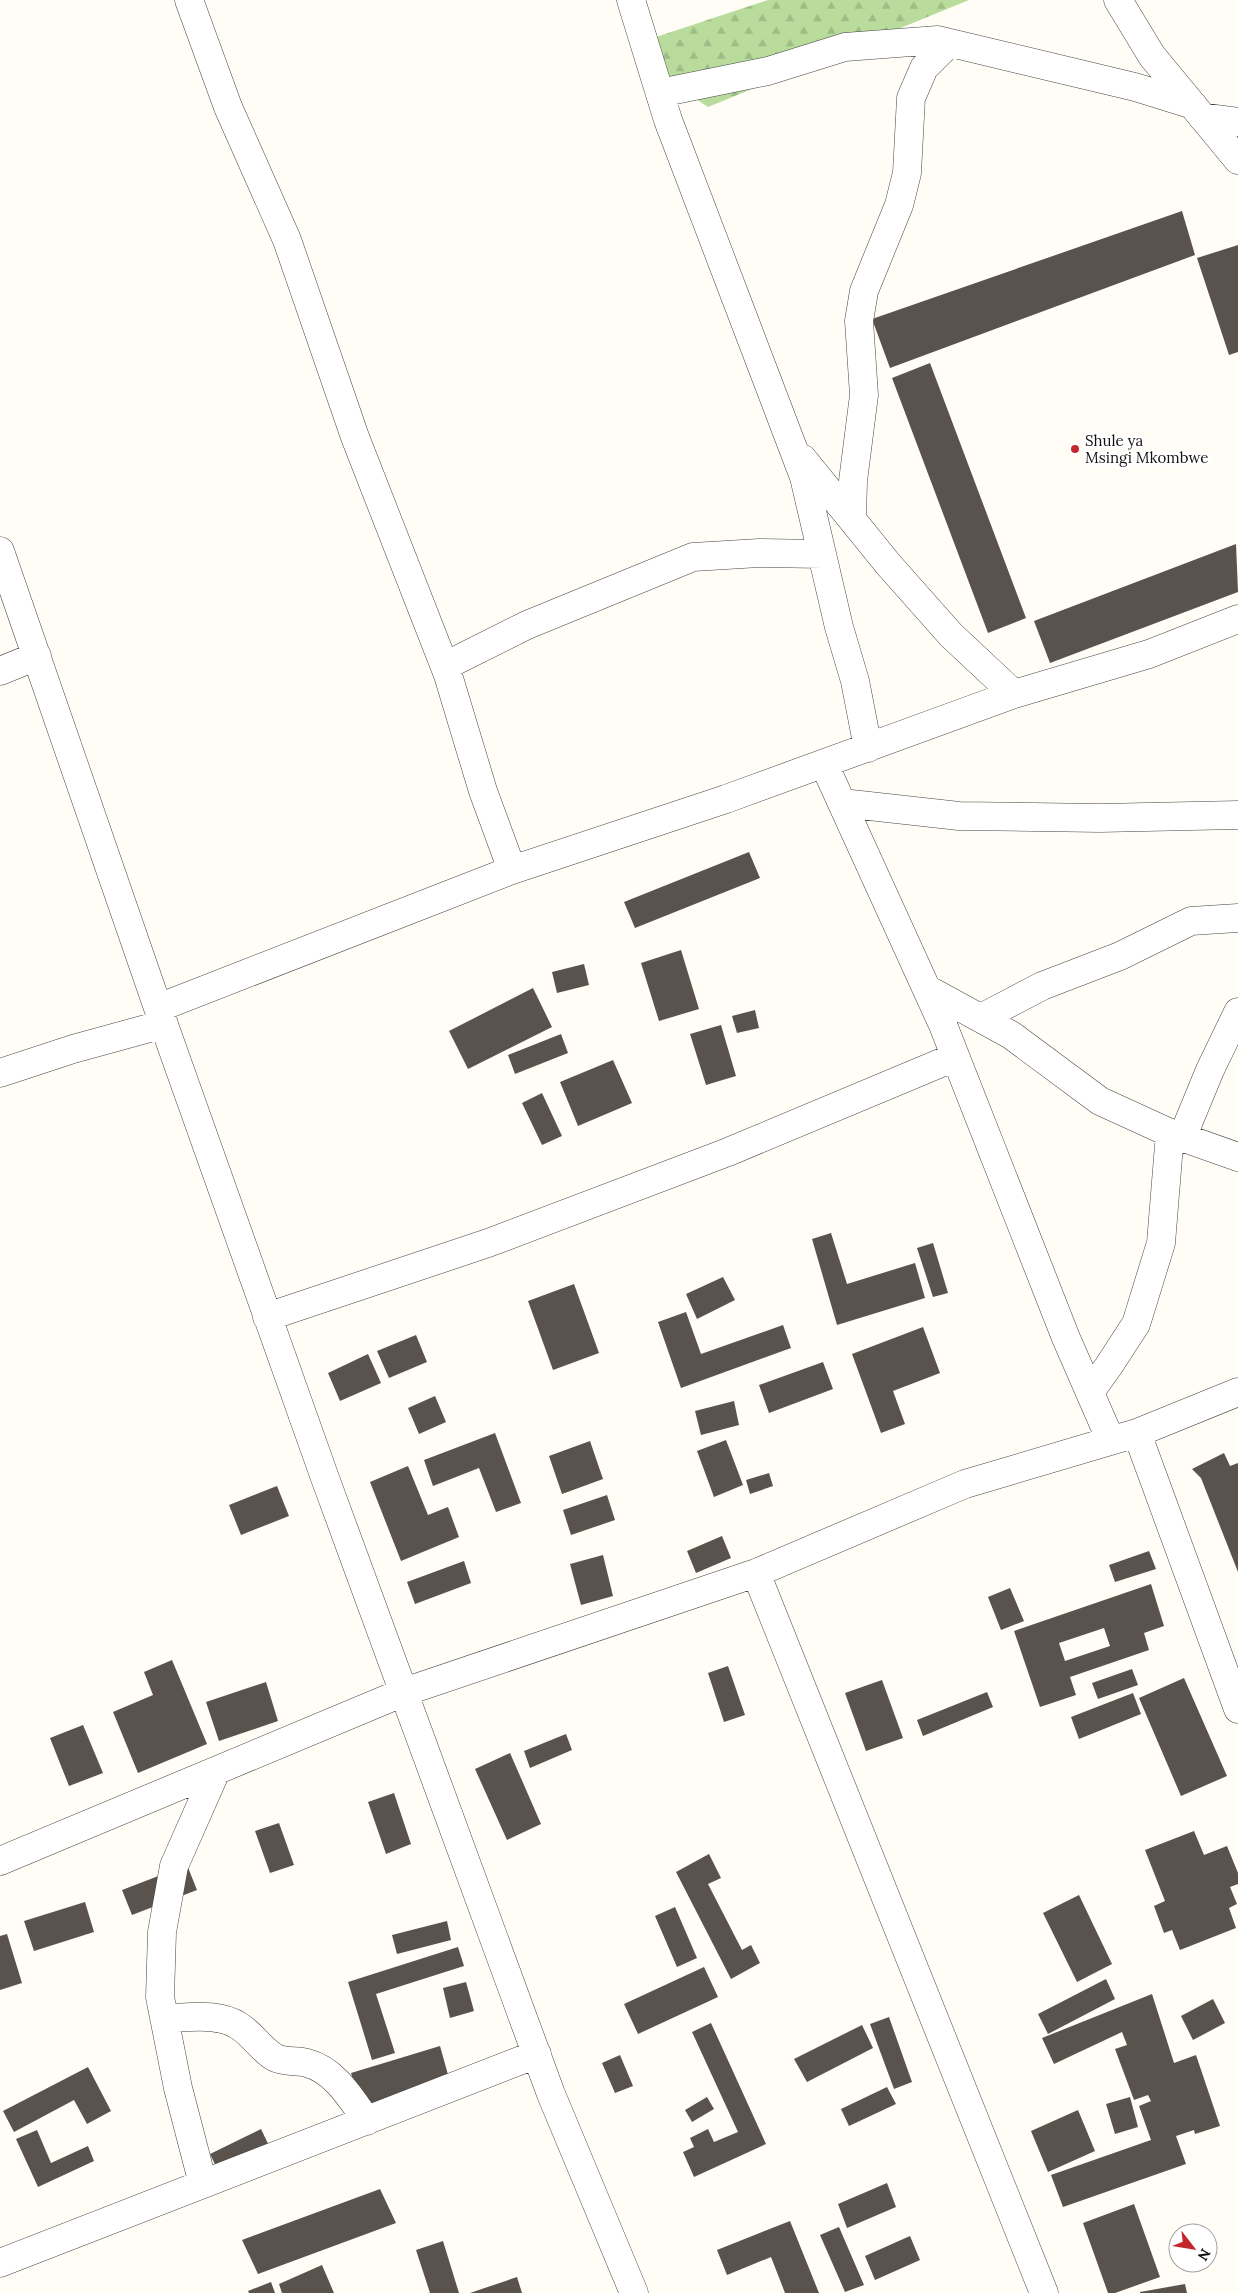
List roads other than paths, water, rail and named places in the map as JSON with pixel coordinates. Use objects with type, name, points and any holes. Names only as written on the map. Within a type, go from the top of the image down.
[{"type":"street","points":[[189,0],[228,107],[287,240],[355,437],[445,666],[483,791],[512,870]]},
{"type":"street","points":[[631,0],[660,93],[804,477],[855,680],[868,748]]},
{"type":"street","points":[[1118,0],[1152,56],[1238,160]]},
{"type":"street","points":[[660,93],[768,71],[845,47],[938,40],[1135,87],[1197,111],[1238,122]]},
{"type":"street","points":[[852,519],[853,481],[864,396],[859,321],[864,291],[899,205],[906,174],[912,98],[924,68],[949,43]]},
{"type":"street","points":[[791,445],[951,635],[1014,694]]},
{"type":"street","points":[[0,551],[267,1317],[537,2054],[634,2293]]},
{"type":"street","points":[[445,666],[536,621],[693,557],[759,553],[822,554]]},
{"type":"street","points":[[0,1074],[161,1016],[512,870],[824,764],[1014,694],[1149,654],[1238,619]]},
{"type":"street","points":[[0,671],[37,656]]},
{"type":"street","points":[[824,764],[927,989],[1066,1338],[1111,1441]]},
{"type":"street","points":[[842,803],[959,816],[1100,818],[1238,815]]},
{"type":"street","points":[[981,1018],[1042,986],[1120,956],[1191,921],[1238,918]]},
{"type":"street","points":[[927,989],[1010,1035],[1100,1101],[1176,1136],[1238,1157]]},
{"type":"street","points":[[1090,1392],[1136,1324],[1161,1243],[1176,1136],[1238,1012]]},
{"type":"street","points":[[267,1317],[488,1243],[728,1152],[955,1057]]},
{"type":"street","points":[[0,1861],[404,1692],[756,1573],[965,1484],[1137,1433],[1238,1392]]},
{"type":"street","points":[[1137,1433],[1238,1708]]},
{"type":"street","points":[[756,1573],[1044,2293]]},
{"type":"street","points":[[203,2184],[178,2088],[160,1997],[162,1932],[174,1866],[216,1771]]},
{"type":"street","points":[[164,2018],[219,2017],[239,2026],[273,2057],[286,2062],[307,2063],[325,2072],[343,2088],[367,2120]]},
{"type":"street","points":[[0,2263],[537,2054]]},
{"type":"place","name":"Shule ya Msingi Mkombwe","points":[[1075,449]]}]
